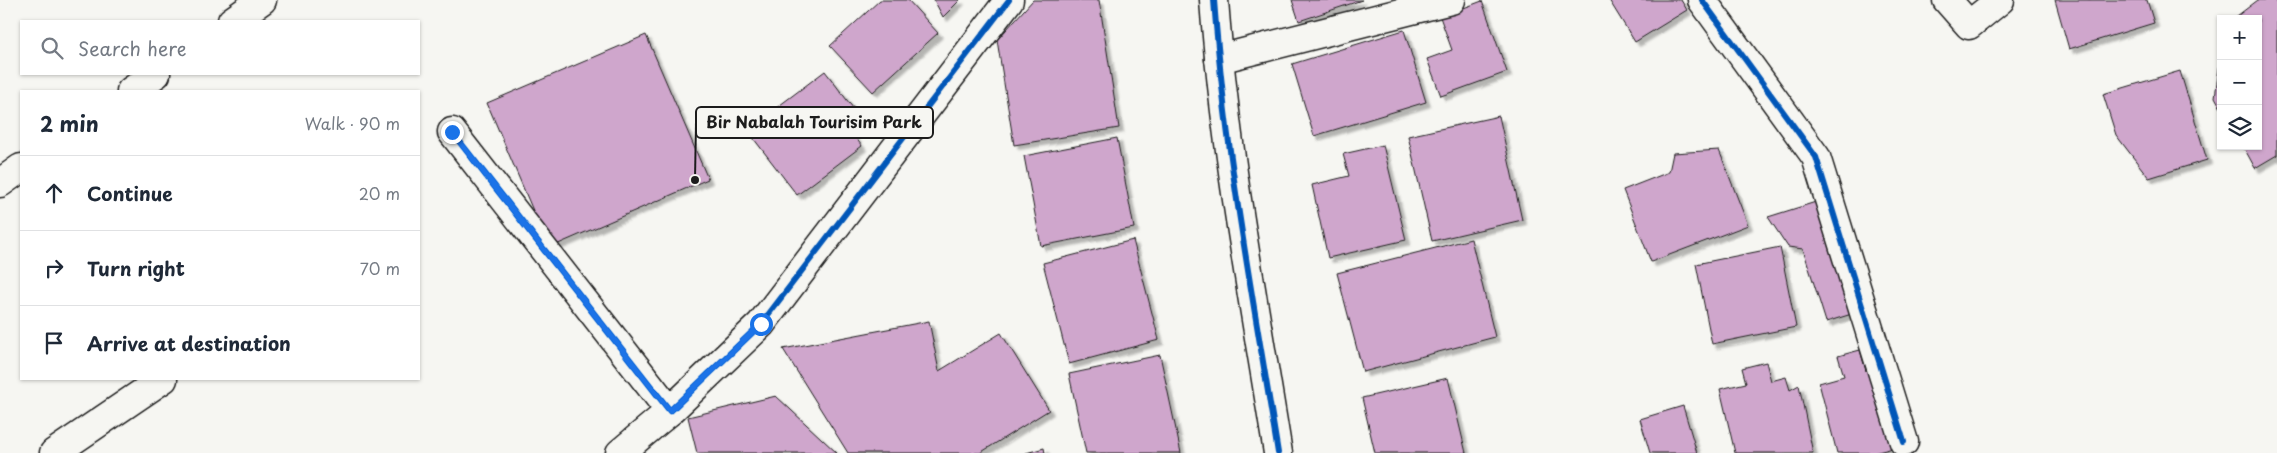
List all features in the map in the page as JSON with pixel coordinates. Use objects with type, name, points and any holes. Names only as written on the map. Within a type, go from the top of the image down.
[{"type":"street","points":[[233,20],[262,0]]},
{"type":"street","points":[[620,453],[670,411],[761,324],[1009,0]]},
{"type":"street","points":[[1214,0],[1218,59],[1242,230],[1278,453]]},
{"type":"street","points":[[1218,59],[1451,0]]},
{"type":"street","points":[[1702,0],[1816,158],[1904,442]]},
{"type":"street","points":[[1947,0],[1969,25],[2000,0]]},
{"type":"street","points":[[132,90],[155,75]]},
{"type":"street","points":[[452,132],[670,411]]},
{"type":"street","points":[[0,183],[20,169]]},
{"type":"street","points":[[54,453],[162,380]]},
{"type":"building","points":[[880,0],[908,0],[938,33],[873,92],[830,46]]},
{"type":"building","points":[[934,0],[960,0],[943,17]]},
{"type":"building","points":[[1033,0],[1099,0],[1119,128],[1014,145],[997,40]]},
{"type":"building","points":[[1292,0],[1362,0],[1299,21]]},
{"type":"building","points":[[1609,0],[1681,0],[1687,10],[1635,42]]},
{"type":"building","points":[[2055,0],[2147,0],[2154,23],[2069,49]]},
{"type":"building","points":[[2258,0],[2277,0],[2277,155],[2255,168],[2245,150],[2262,150],[2262,15],[2238,15]]},
{"type":"building","points":[[1482,1],[1507,72],[1441,96],[1427,59],[1452,50],[1440,17]]},
{"type":"building","points":[[1404,30],[1426,102],[1314,136],[1292,64]]},
{"type":"building","points":[[646,35],[708,179],[549,248],[487,103]]},
{"type":"building","points":[[825,71],[853,108],[840,118],[862,146],[797,195],[747,130]]},
{"type":"building","points":[[2180,71],[2207,160],[2149,178],[2116,135],[2103,94]]},
{"type":"building","points":[[2217,83],[2217,101],[2215,97]]},
{"type":"building","points":[[1499,116],[1522,220],[1432,241],[1408,136]]},
{"type":"building","points":[[1117,138],[1134,228],[1041,246],[1024,156]]},
{"type":"building","points":[[1383,145],[1406,240],[1328,258],[1312,185],[1349,176],[1343,154]]},
{"type":"building","points":[[1719,150],[1748,225],[1651,262],[1623,190],[1669,172],[1673,153]]},
{"type":"building","points":[[1819,201],[1855,313],[1826,322],[1803,249],[1788,247],[1768,217]]},
{"type":"building","points":[[1471,239],[1495,337],[1363,372],[1337,273]]},
{"type":"building","points":[[1133,240],[1159,340],[1069,364],[1043,263]]},
{"type":"building","points":[[1780,247],[1796,327],[1712,344],[1696,264]]},
{"type":"building","points":[[929,321],[939,371],[1001,333],[1049,410],[980,453],[848,453],[783,349]]},
{"type":"building","points":[[1860,350],[1866,371],[1880,367],[1901,446],[1874,453],[1837,453],[1819,383],[1844,376],[1838,356]]},
{"type":"building","points":[[1160,355],[1181,453],[1086,453],[1069,374]]},
{"type":"building","points":[[1766,362],[1771,381],[1786,377],[1790,390],[1799,385],[1813,453],[1735,453],[1720,389],[1746,383],[1742,368]]},
{"type":"building","points":[[1448,378],[1466,453],[1375,453],[1362,398]]},
{"type":"building","points":[[776,396],[837,453],[697,453],[688,417]]},
{"type":"building","points":[[1683,406],[1697,453],[1650,453],[1640,419]]},
{"type":"building","points":[[1044,448],[1045,453],[1026,453]]},
{"type":"cycle path","points":[[452,132],[670,411],[761,324],[1009,0]]},
{"type":"cycle path","points":[[1214,0],[1225,114],[1233,171],[1278,453]]},
{"type":"cycle path","points":[[1702,0],[1816,157],[1904,442]]},
{"type":"place","name":"Bir Nabalah Tourisim Park","points":[[695,180]]},
{"type":"route","points":[[452,132],[670,411],[761,324]]}]
